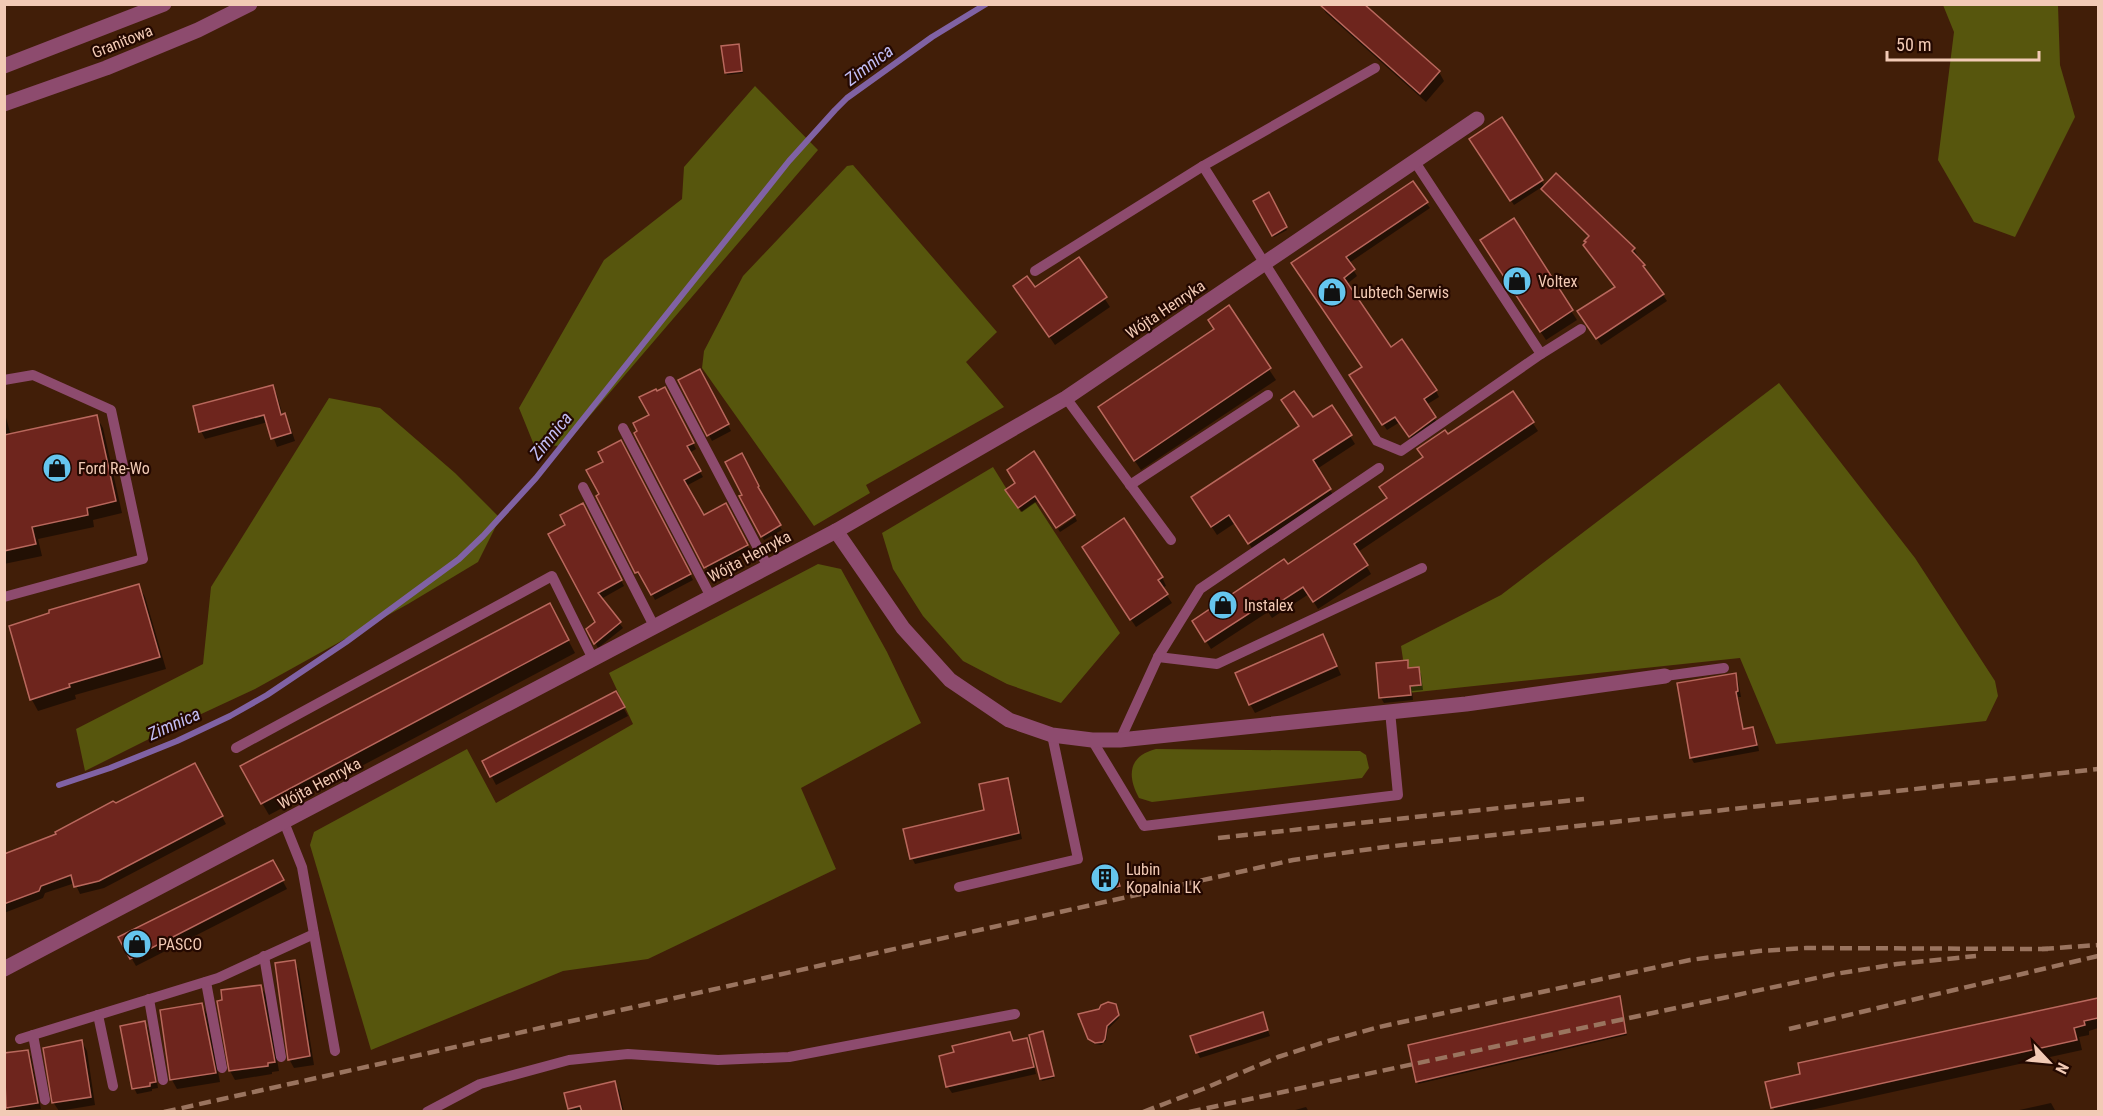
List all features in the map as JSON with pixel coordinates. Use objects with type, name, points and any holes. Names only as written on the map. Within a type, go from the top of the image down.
[{"type":"street","points":[[4,66],[164,4]]},
{"type":"street","name":"Granitowa","points":[[4,104],[127,59],[198,30],[250,4]]},
{"type":"street","name":"Wójta Henryka","points":[[4,969],[836,531],[1066,398],[1477,119]]},
{"type":"street","points":[[836,531],[903,628],[950,680],[1009,720],[1052,735],[1092,740],[1120,740],[1467,704],[1665,676]]},
{"type":"lane","points":[[1035,271],[1203,166],[1375,68]]},
{"type":"lane","points":[[1415,162],[1541,354]]},
{"type":"lane","points":[[1203,166],[1377,441],[1401,451],[1581,329]]},
{"type":"lane","points":[[4,380],[33,375],[111,410],[143,559],[4,597]]},
{"type":"lane","points":[[670,381],[768,567]]},
{"type":"lane","points":[[1130,485],[1268,395]]},
{"type":"lane","points":[[1066,398],[1171,540]]},
{"type":"lane","points":[[623,428],[711,597]]},
{"type":"lane","points":[[1120,740],[1158,657],[1200,589],[1379,468]]},
{"type":"lane","points":[[583,488],[654,626]]},
{"type":"lane","points":[[1158,657],[1217,664],[1422,568]]},
{"type":"lane","points":[[236,748],[552,576],[593,659]]},
{"type":"lane","points":[[1665,676],[1724,668]]},
{"type":"lane","points":[[1092,740],[1144,826],[1398,795],[1390,711]]},
{"type":"lane","points":[[959,887],[1078,859],[1052,735]]},
{"type":"lane","points":[[284,822],[302,867],[335,1051]]},
{"type":"lane","points":[[20,1039],[206,982],[314,934]]},
{"type":"lane","points":[[264,956],[281,1057]]},
{"type":"lane","points":[[206,982],[222,1068]]},
{"type":"lane","points":[[149,999],[163,1080]]},
{"type":"lane","points":[[427,1112],[480,1084],[569,1060],[628,1054],[718,1060],[789,1057],[1015,1014]]},
{"type":"lane","points":[[98,1015],[112,1086]]},
{"type":"lane","points":[[33,1035],[45,1100]]},
{"type":"shaded area","points":[[1943,5],[2058,5],[2060,65],[2075,117],[2015,237],[1974,222],[1938,160],[1954,32]]},
{"type":"shaded area","points":[[755,86],[818,150],[564,446],[534,445],[519,408],[604,260],[682,199],[684,167]]},
{"type":"shaded area","points":[[853,165],[997,332],[966,362],[1004,407],[866,485],[870,493],[814,526],[702,368],[704,351],[743,276],[847,166]]},
{"type":"shaded area","points":[[1779,383],[1915,558],[1995,681],[1998,696],[1986,721],[1776,744],[1740,658],[1408,693],[1401,646],[1501,595]]},
{"type":"shaded area","points":[[329,398],[380,408],[455,473],[500,518],[478,562],[408,604],[255,689],[85,771],[76,729],[203,664],[211,587]]},
{"type":"shaded area","points":[[993,467],[1021,512],[1035,502],[1120,633],[1061,703],[1007,684],[963,661],[923,616],[893,569],[882,533]]},
{"type":"shaded area","points":[[818,564],[841,569],[887,652],[921,723],[801,788],[836,869],[648,959],[563,971],[371,1050],[310,845],[314,832],[467,749],[496,803],[633,724],[609,673]]},
{"type":"shaded area","points":[[1156,749],[1360,751],[1366,755],[1369,768],[1362,778],[1152,802],[1139,798],[1132,775],[1135,762],[1147,752]]},
{"type":"building","points":[[1319,4],[1364,4],[1440,71],[1420,94]]},
{"type":"building","points":[[739,44],[742,71],[725,73],[721,46]]},
{"type":"building","points":[[1502,117],[1543,180],[1510,201],[1469,139]]},
{"type":"building","points":[[1556,173],[1635,248],[1632,251],[1645,265],[1643,266],[1664,294],[1596,339],[1577,311],[1615,287],[1583,245],[1589,236],[1541,189]]},
{"type":"building","points":[[1413,181],[1428,202],[1346,257],[1355,269],[1344,278],[1391,347],[1402,339],[1437,390],[1424,399],[1436,417],[1409,437],[1395,417],[1382,425],[1349,375],[1362,367],[1291,263]]},
{"type":"building","points":[[1269,192],[1287,227],[1272,236],[1253,201]]},
{"type":"building","points":[[1514,218],[1573,310],[1540,332],[1480,240]]},
{"type":"building","points":[[1079,257],[1107,297],[1049,337],[1013,286],[1027,276],[1035,287]]},
{"type":"building","points":[[1229,305],[1271,368],[1134,461],[1098,407],[1214,329],[1208,320]]},
{"type":"building","points":[[700,369],[729,424],[707,436],[678,380]]},
{"type":"building","points":[[273,385],[281,415],[285,413],[291,433],[271,439],[264,415],[199,432],[193,406]]},
{"type":"building","points":[[665,387],[694,443],[687,446],[701,471],[684,480],[704,515],[726,503],[748,545],[704,568],[634,433],[637,431],[633,423],[649,415],[639,397]]},
{"type":"building","points":[[1294,391],[1313,417],[1332,405],[1352,435],[1313,460],[1331,489],[1248,544],[1229,515],[1211,527],[1191,497],[1299,426],[1281,400]]},
{"type":"building","points":[[1513,391],[1534,422],[1354,544],[1368,565],[1313,602],[1303,587],[1266,611],[1262,605],[1205,642],[1192,621],[1284,559],[1288,564],[1387,498],[1379,487],[1423,457],[1417,449],[1445,430],[1448,434]]},
{"type":"building","name":"Ford Re-Wo","points":[[97,415],[116,501],[87,508],[88,515],[32,527],[36,544],[4,551],[4,435]]},
{"type":"building","points":[[621,440],[691,574],[651,595],[638,572],[635,573],[596,496],[599,494],[586,470],[603,462],[598,452]]},
{"type":"building","points":[[1034,451],[1075,515],[1056,528],[1035,496],[1018,508],[1005,490],[1015,483],[1007,470]]},
{"type":"building","points":[[742,453],[758,487],[781,525],[761,537],[739,496],[742,495],[725,462]]},
{"type":"building","points":[[583,503],[622,580],[598,593],[621,622],[594,644],[586,629],[595,622],[548,534],[565,525],[560,515]]},
{"type":"building","points":[[1124,518],[1163,577],[1158,580],[1168,594],[1130,620],[1082,547]]},
{"type":"building","points":[[139,584],[160,657],[69,684],[70,687],[30,700],[9,626],[49,613],[49,610]]},
{"type":"building","points":[[550,603],[569,640],[261,804],[240,766]]},
{"type":"building","points":[[1323,634],[1337,666],[1249,705],[1235,673]]},
{"type":"building","points":[[1408,660],[1408,668],[1419,667],[1421,685],[1410,686],[1411,695],[1379,698],[1376,663]]},
{"type":"building","points":[[1736,673],[1738,691],[1736,692],[1743,729],[1753,727],[1757,745],[1690,758],[1677,683]]},
{"type":"building","points":[[616,691],[625,707],[490,777],[482,761]]},
{"type":"building","points":[[195,763],[223,816],[99,881],[74,887],[71,875],[41,886],[39,891],[4,904],[4,854],[56,834],[55,832],[113,801],[116,803]]},
{"type":"building","points":[[1008,778],[1019,833],[910,859],[903,829],[984,810],[979,784]]},
{"type":"building","points":[[273,860],[284,880],[130,959],[118,937]]},
{"type":"building","name":"Lubin Kopalnia LK","points":[[1113,867],[1120,886],[1102,891],[1096,872]]},
{"type":"building","points":[[295,960],[310,1056],[288,1060],[275,963]]},
{"type":"building","points":[[261,985],[275,1062],[268,1063],[268,1066],[229,1071],[217,1001],[222,1000],[221,990]]},
{"type":"building","points":[[1620,996],[1626,1033],[1416,1082],[1408,1045]]},
{"type":"building","points":[[2098,998],[2098,1018],[2084,1021],[2085,1025],[2074,1028],[2077,1040],[1771,1108],[1765,1082],[1800,1074],[1798,1063]]},
{"type":"building","points":[[1108,1002],[1116,1004],[1119,1015],[1107,1026],[1103,1042],[1095,1043],[1088,1039],[1078,1014],[1099,1009],[1101,1005]]},
{"type":"building","points":[[202,1003],[216,1073],[170,1080],[160,1010]]},
{"type":"building","points":[[1263,1012],[1268,1030],[1196,1053],[1190,1036]]},
{"type":"building","points":[[145,1021],[156,1082],[150,1083],[150,1086],[132,1089],[120,1026]]},
{"type":"building","points":[[1043,1031],[1054,1076],[1040,1079],[1029,1035]]},
{"type":"building","points":[[1010,1032],[1013,1041],[1027,1038],[1034,1067],[946,1087],[939,1056],[954,1052],[952,1046]]},
{"type":"building","points":[[82,1040],[91,1097],[52,1103],[43,1048]]},
{"type":"building","points":[[28,1050],[38,1103],[6,1108],[4,1053]]},
{"type":"building","points":[[615,1081],[622,1112],[582,1112],[580,1106],[568,1109],[564,1093]]},
{"type":"waterway","name":"Zimnica","points":[[59,785],[110,768],[177,741],[230,716],[267,695],[346,642],[459,559],[536,478],[789,161],[835,110],[847,98],[932,37],[986,4]]},
{"type":"railway","points":[[164,1112],[1293,860],[1385,847],[2098,769]]},
{"type":"railway","points":[[1218,838],[1584,799]]},
{"type":"railway","points":[[2042,949],[2098,945]]},
{"type":"railway","points":[[1143,1112],[1278,1057],[1328,1041],[1379,1027],[1690,960],[1759,951],[1806,948],[2048,949]]},
{"type":"railway","points":[[1189,1112],[1835,974],[1897,964],[1976,956]]},
{"type":"railway","points":[[1789,1029],[2098,956]]},
{"type":"place","name":"Voltex","points":[[1517,281]]},
{"type":"place","name":"Lubtech Serwis","points":[[1332,292]]},
{"type":"place","name":"Ford Re-Wo","points":[[57,468]]},
{"type":"place","name":"Instalex","points":[[1223,605]]},
{"type":"place","name":"Lubin Kopalnia LK","points":[[1105,878]]},
{"type":"place","name":"PASCO","points":[[137,944]]}]
